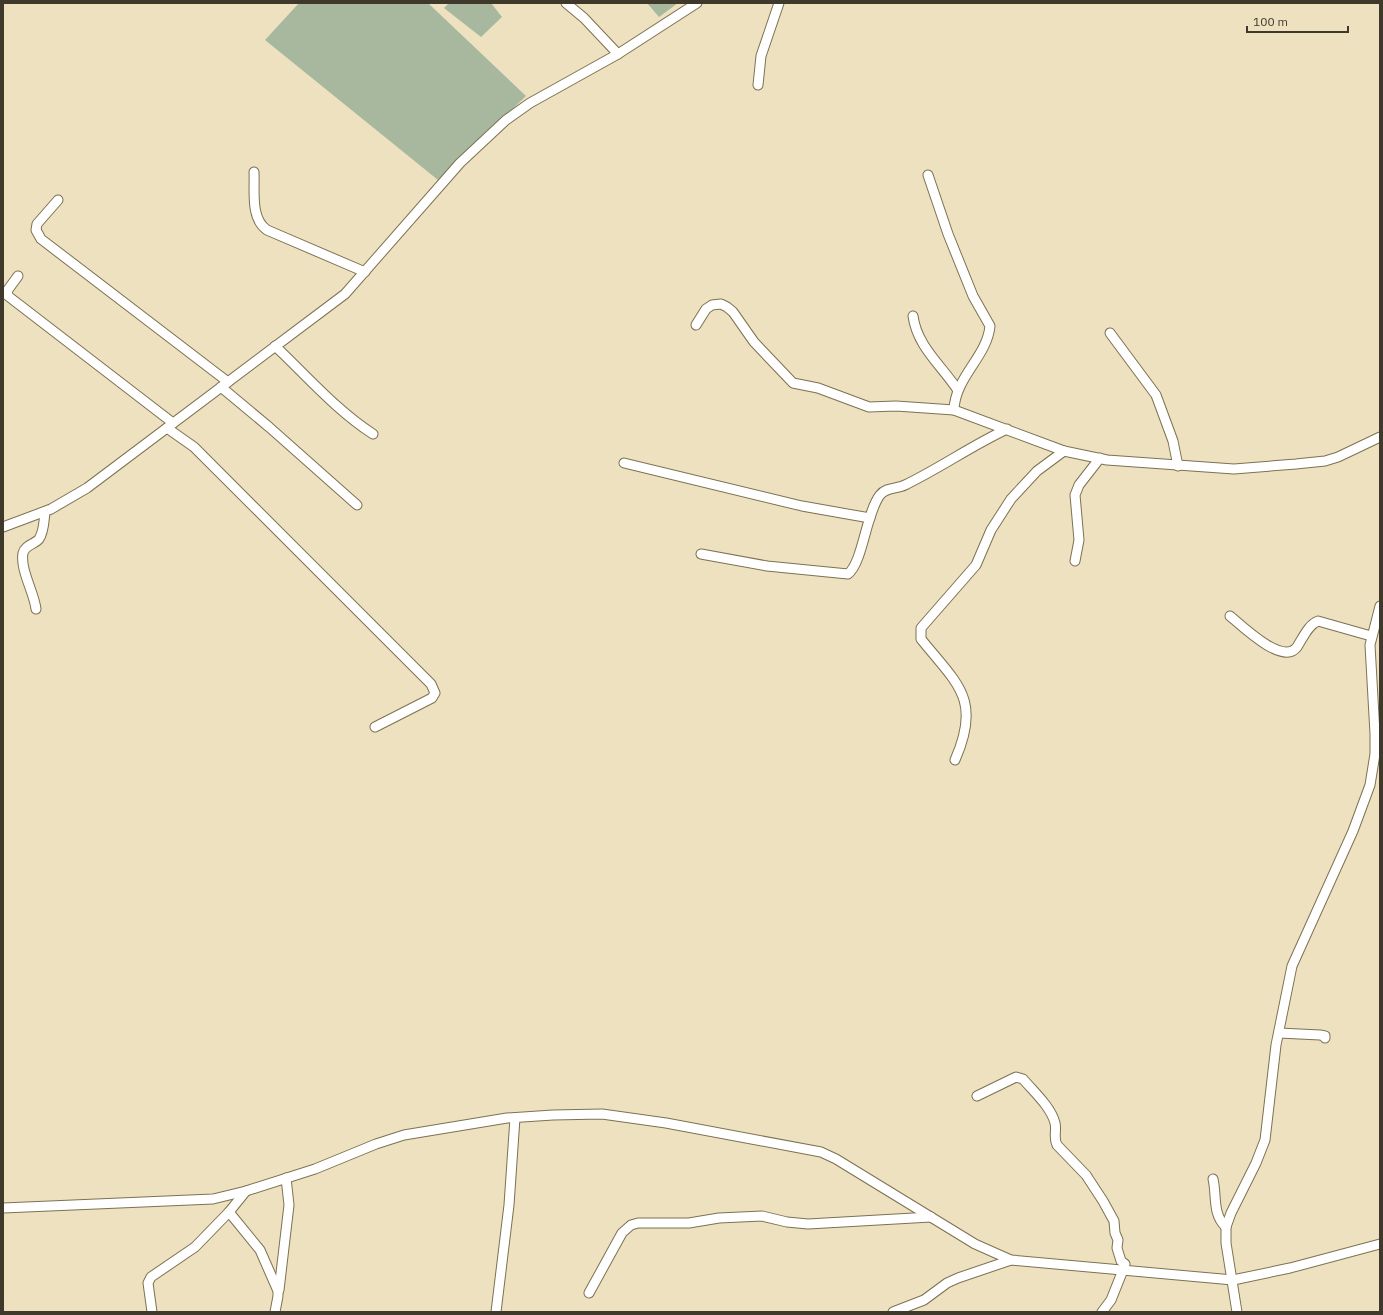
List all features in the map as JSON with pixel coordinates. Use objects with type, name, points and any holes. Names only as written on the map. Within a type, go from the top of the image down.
[{"type":"street","points":[[566,3],[584,18],[618,54]]},
{"type":"street","points":[[3,527],[45,512],[64,502],[104,476],[345,294],[460,163],[486,137],[506,120],[530,104],[618,54],[697,3]]},
{"type":"street","points":[[758,85],[761,56],[779,3]]},
{"type":"street","points":[[254,172],[256,214],[262,226],[267,230],[365,272]]},
{"type":"street","points":[[928,175],[948,234],[973,296],[990,326],[985,343],[957,389],[954,399],[954,410]]},
{"type":"street","points":[[58,200],[37,224],[36,230],[41,238],[224,385],[357,505]]},
{"type":"street","points":[[18,276],[7,291],[8,296],[170,425],[194,447],[431,684],[435,693],[432,698],[375,727]]},
{"type":"street","points":[[696,324],[706,309],[712,305],[720,304],[733,312],[754,342],[793,383],[818,388],[868,407],[896,406],[954,410],[1064,451],[1100,458],[1178,466],[1234,469],[1310,463],[1338,457],[1380,437]]},
{"type":"street","points":[[913,316],[916,332],[923,345],[957,389]]},
{"type":"street","points":[[1110,333],[1156,395],[1173,441],[1178,466]]},
{"type":"street","points":[[275,346],[309,377],[344,413],[374,434]]},
{"type":"street","points":[[701,554],[767,566],[848,574],[855,563],[870,518],[878,499],[883,492],[904,486],[974,445],[1007,429]]},
{"type":"street","points":[[955,760],[966,731],[967,718],[964,696],[957,682],[921,639],[921,628],[976,566],[991,530],[1011,500],[1037,471],[1064,451]]},
{"type":"street","points":[[1075,560],[1079,540],[1075,495],[1079,485],[1100,458]]},
{"type":"street","points":[[624,463],[802,506],[870,518]]},
{"type":"street","points":[[36,609],[34,596],[28,584],[25,572],[23,553],[26,548],[36,541],[41,535],[45,512]]},
{"type":"street","points":[[1237,1312],[1226,1243],[1226,1227],[1265,1140],[1279,1033],[1295,958],[1353,831],[1370,785],[1375,754],[1374,694],[1370,654],[1371,636],[1380,606]]},
{"type":"street","points":[[1230,616],[1268,646],[1287,653],[1296,649],[1310,627],[1318,621],[1371,636]]},
{"type":"street","points":[[1279,1033],[1320,1035],[1325,1036],[1325,1038]]},
{"type":"street","points":[[977,1096],[1016,1077],[1023,1079],[1050,1114],[1055,1123],[1054,1140],[1057,1145],[1086,1175],[1103,1201],[1114,1221],[1115,1233],[1118,1240],[1117,1248],[1124,1267],[1110,1300],[1102,1312]]},
{"type":"street","points":[[3,1208],[93,1203],[195,1201],[246,1191],[404,1135],[515,1118],[552,1114],[602,1114],[666,1123],[821,1152],[836,1159],[975,1244],[1011,1260],[1124,1267],[1233,1280],[1290,1268],[1380,1244]]},
{"type":"street","points":[[496,1312],[509,1206],[515,1118]]},
{"type":"street","points":[[275,1312],[289,1205],[286,1178]]},
{"type":"street","points":[[1213,1179],[1216,1213],[1220,1221],[1226,1227]]},
{"type":"street","points":[[152,1312],[148,1283],[151,1277],[195,1248],[229,1212],[246,1191]]},
{"type":"street","points":[[229,1212],[264,1255],[274,1279],[278,1296]]},
{"type":"street","points":[[589,1293],[622,1234],[631,1225],[638,1223],[689,1223],[719,1218],[762,1216],[788,1222],[808,1224],[931,1216]]},
{"type":"street","points":[[892,1312],[924,1300],[947,1283],[958,1278],[1011,1260]]},
{"type":"green space","points":[[299,3],[428,3],[526,96],[438,180],[265,40]]},
{"type":"green space","points":[[449,3],[491,3],[502,17],[481,37],[444,8]]},
{"type":"green space","points":[[647,3],[678,3],[659,17]]}]
